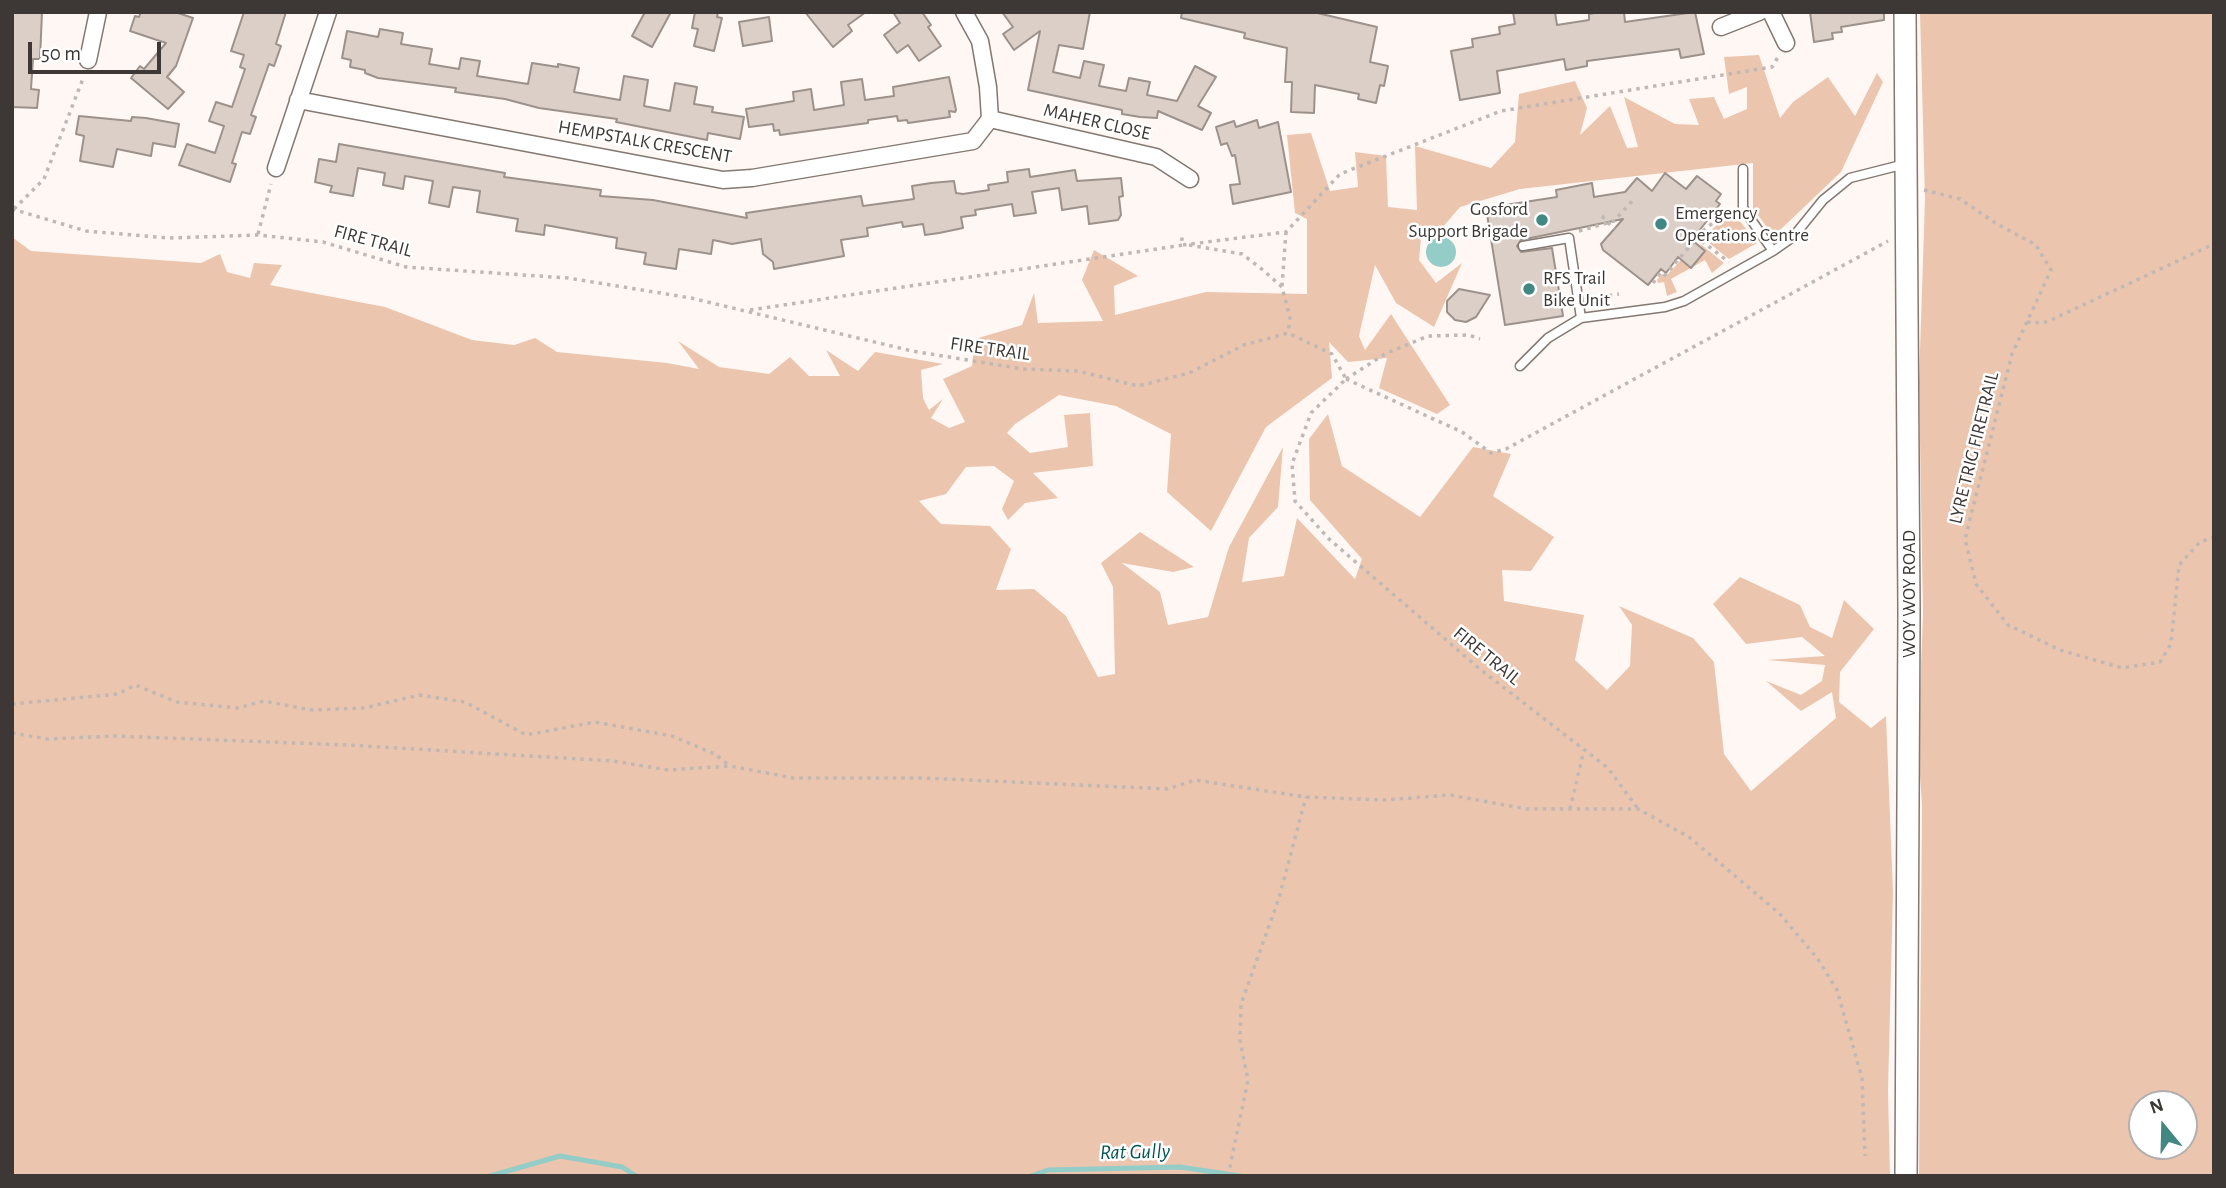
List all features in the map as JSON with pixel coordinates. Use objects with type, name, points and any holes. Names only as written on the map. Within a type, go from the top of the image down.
[{"type":"main road","name":"WOY WOY ROAD","points":[[1905,12],[1909,612],[1906,1176]]},
{"type":"street","points":[[88,60],[98,12]]},
{"type":"street","points":[[276,169],[328,12]]},
{"type":"street","points":[[964,12],[980,41],[988,87],[990,120]]},
{"type":"street","points":[[1721,27],[1759,12]]},
{"type":"street","points":[[1771,12],[1786,43]]},
{"type":"street","name":"HEMPSTALK CRESCENT","points":[[298,100],[723,180],[960,146],[981,135],[990,120]]},
{"type":"street","name":"MAHER CLOSE","points":[[990,120],[1156,157],[1189,179]]},
{"type":"lane","points":[[1520,366],[1548,338],[1581,318],[1665,307],[1684,301],[1793,237],[1840,184],[1850,178],[1905,164]]},
{"type":"lane","points":[[1743,169],[1743,208],[1773,251]]},
{"type":"lane","points":[[1523,246],[1569,238],[1581,318]]},
{"type":"path","points":[[1786,43],[1772,67],[1501,111],[1340,174],[1286,232],[1282,287],[1290,318],[1289,333],[1332,354],[1346,379],[1462,432],[1491,453],[1506,449],[1881,243],[1905,237]]},
{"type":"path","points":[[13,209],[44,179],[88,60]]},
{"type":"path","points":[[258,235],[276,169]]},
{"type":"path","name":"LYRE TRIG FIRETRAIL","points":[[1905,187],[1960,199],[1997,224],[2036,245],[2051,270],[2012,354],[1965,539],[1976,584],[2008,625],[2060,650],[2122,668],[2160,662],[2171,644],[2179,565],[2200,542],[2214,537]]},
{"type":"path","points":[[1569,238],[1581,230],[1608,224],[1619,217],[1633,200]]},
{"type":"path","name":"FIRE TRAIL","points":[[13,209],[86,231],[169,238],[258,235],[323,242],[405,267],[568,278],[691,298],[912,351],[1023,369],[1078,371],[1138,386],[1189,373],[1244,345],[1289,333]]},
{"type":"path","points":[[1653,283],[1661,272],[1665,275],[1696,237],[1730,210]]},
{"type":"path","points":[[1602,216],[1614,229]]},
{"type":"path","points":[[746,311],[1286,232]]},
{"type":"path","points":[[1181,234],[1183,245]]},
{"type":"path","points":[[1696,237],[1728,262]]},
{"type":"path","points":[[2027,321],[2043,323],[2053,319],[2214,244]]},
{"type":"path","points":[[1183,245],[1241,254],[1282,287]]},
{"type":"path","points":[[1592,298],[1619,294]]},
{"type":"path","name":"FIRE TRAIL","points":[[1480,339],[1459,335],[1428,336],[1385,355],[1346,379],[1311,413],[1292,464],[1295,501],[1329,539],[1480,670],[1608,768],[1638,809]]},
{"type":"path","points":[[12,704],[117,694],[135,685],[177,702],[238,708],[264,701],[311,710],[364,708],[419,695],[465,702],[526,735],[595,722],[673,736],[715,754],[730,765]]},
{"type":"path","points":[[12,733],[47,739],[114,736],[347,745],[614,761],[668,770],[730,765],[793,778],[923,778],[1168,789],[1195,780],[1306,797],[1384,800],[1450,794],[1527,809],[1638,809],[1689,837],[1780,914],[1817,958],[1837,990],[1862,1078],[1865,1156]]},
{"type":"path","points":[[1570,809],[1584,750]]},
{"type":"path","points":[[1228,1176],[1248,1080],[1240,1040],[1241,1004],[1279,898],[1306,797]]},
{"type":"shaded area","points":[[1920,12],[2214,12],[2214,1176],[1919,1176],[1922,806],[1918,744],[1923,614],[1919,381],[1925,199]]},
{"type":"shaded area","points":[[1759,55],[1780,118],[1793,102],[1828,77],[1855,116],[1877,73],[1883,82],[1841,172],[1779,231],[1771,233],[1753,208],[1753,163],[1520,189],[1460,207],[1435,236],[1421,238],[1419,260],[1436,283],[1462,263],[1434,327],[1396,303],[1375,265],[1359,336],[1365,350],[1391,314],[1450,405],[1437,414],[1379,388],[1387,358],[1348,362],[1329,342],[1332,378],[1266,427],[1211,531],[1167,492],[1171,434],[1116,406],[1059,395],[1015,424],[1007,433],[1030,453],[1068,447],[1064,415],[1090,413],[1093,466],[1033,473],[1058,498],[1025,503],[1008,520],[1002,509],[1014,481],[994,466],[966,467],[946,494],[919,501],[941,524],[990,526],[1011,549],[996,590],[1034,589],[1066,616],[1098,677],[1115,674],[1113,587],[1101,563],[1140,532],[1194,567],[1173,572],[1122,563],[1160,592],[1168,625],[1208,617],[1229,547],[1283,447],[1278,507],[1249,538],[1242,582],[1284,576],[1297,518],[1355,579],[1362,559],[1310,500],[1309,439],[1328,414],[1342,466],[1420,517],[1473,447],[1511,454],[1493,496],[1554,537],[1531,571],[1502,570],[1504,601],[1584,615],[1575,660],[1607,690],[1630,666],[1632,625],[1619,606],[1693,638],[1714,662],[1724,754],[1751,791],[1836,718],[1832,692],[1801,711],[1766,681],[1801,695],[1822,681],[1825,665],[1767,660],[1825,656],[1802,637],[1746,644],[1713,604],[1740,577],[1800,605],[1810,627],[1832,638],[1844,600],[1874,629],[1840,672],[1839,702],[1871,728],[1886,716],[1893,892],[1888,1090],[1890,1176],[12,1176],[12,237],[31,251],[201,263],[220,254],[227,272],[250,278],[254,263],[282,265],[270,285],[385,307],[472,340],[514,345],[535,338],[557,352],[667,363],[699,369],[678,341],[719,367],[769,374],[790,357],[809,376],[840,376],[826,350],[858,371],[875,352],[943,364],[921,370],[923,398],[929,410],[943,399],[931,418],[949,428],[965,422],[943,379],[972,366],[975,339],[1022,325],[1034,293],[1038,323],[1103,321],[1082,280],[1094,250],[1138,276],[1114,286],[1115,315],[1206,292],[1307,294],[1307,219],[1295,213],[1287,135],[1311,133],[1330,191],[1358,187],[1355,152],[1386,156],[1388,207],[1417,210],[1415,146],[1491,168],[1515,142],[1519,94],[1575,81],[1587,108],[1580,135],[1610,106],[1627,148],[1638,147],[1624,97],[1675,124],[1699,125],[1689,99],[1714,97],[1724,119],[1747,109],[1747,87],[1729,94],[1724,57]]},
{"type":"shaded area","points":[[1732,211],[1757,243],[1729,259],[1703,238]]},
{"type":"shaded area","points":[[1698,242],[1724,263],[1712,273],[1705,260],[1671,279],[1677,292],[1667,296],[1664,282],[1658,283],[1657,280],[1662,274],[1666,276],[1681,260],[1691,267],[1705,251]]},
{"type":"water","points":[[1441,237],[1452,241],[1456,252],[1452,263],[1441,267],[1430,263],[1426,252],[1430,241]]},
{"type":"building","points":[[13,12],[42,12],[40,59],[33,59],[31,89],[39,90],[37,108],[12,107]]},
{"type":"building","points":[[141,12],[175,12],[193,18],[176,66],[167,77],[184,92],[168,109],[131,78],[140,66],[144,69],[166,43],[130,31],[135,16],[139,17]]},
{"type":"building","points":[[244,12],[286,12],[276,44],[281,46],[274,66],[269,64],[251,115],[256,117],[250,134],[242,132],[232,163],[236,164],[230,182],[179,165],[187,144],[215,153],[224,126],[209,121],[216,102],[232,107],[245,69],[240,67],[244,55],[231,51]]},
{"type":"building","points":[[645,12],[671,12],[652,47],[632,36]]},
{"type":"building","points":[[695,12],[718,12],[717,17],[722,18],[714,51],[694,46],[698,29],[692,28]]},
{"type":"building","points":[[805,12],[866,12],[848,25],[852,31],[833,47]]},
{"type":"building","points":[[893,12],[922,12],[941,46],[919,61],[908,45],[897,53],[884,35],[900,23]]},
{"type":"building","points":[[1002,12],[1090,12],[1083,49],[1059,45],[1053,72],[1080,78],[1084,61],[1104,65],[1099,86],[1126,91],[1129,78],[1150,82],[1147,95],[1177,101],[1195,66],[1216,77],[1198,106],[1211,113],[1202,130],[1158,111],[1157,118],[1140,117],[1122,114],[1122,110],[1028,90],[1040,31],[1014,50],[1003,34],[1013,27]]},
{"type":"building","points":[[1182,12],[1313,12],[1377,27],[1370,62],[1388,66],[1384,86],[1380,85],[1376,103],[1358,99],[1359,94],[1315,85],[1314,113],[1291,112],[1292,82],[1285,82],[1287,48],[1244,38],[1245,33],[1181,18]]},
{"type":"building","points":[[1513,12],[1555,12],[1557,25],[1589,20],[1589,14],[1600,12],[1624,12],[1625,22],[1695,12],[1704,54],[1681,58],[1679,49],[1587,61],[1587,66],[1566,70],[1564,59],[1497,71],[1500,93],[1460,100],[1451,51],[1473,47],[1472,39],[1500,34],[1499,27],[1515,24]]},
{"type":"building","points":[[1810,12],[1884,12],[1884,20],[1841,27],[1842,32],[1832,33],[1833,39],[1814,42]]},
{"type":"building","points":[[769,17],[772,41],[743,46],[739,22]]},
{"type":"building","points":[[380,29],[403,33],[401,44],[432,49],[429,64],[459,69],[461,58],[480,61],[477,76],[528,84],[532,63],[558,67],[558,64],[579,68],[574,92],[620,100],[624,76],[648,80],[644,106],[670,111],[675,83],[697,87],[694,104],[713,107],[712,112],[744,117],[740,139],[708,133],[707,140],[616,122],[617,119],[455,92],[456,88],[378,78],[365,73],[365,70],[350,67],[351,60],[342,58],[347,31],[378,37]]},
{"type":"building","points":[[949,77],[956,110],[949,111],[950,117],[908,123],[907,120],[898,121],[897,116],[868,120],[868,123],[780,135],[779,130],[774,131],[773,124],[749,127],[746,109],[794,101],[793,92],[811,89],[814,110],[844,105],[841,82],[862,79],[865,100],[894,96],[893,87]]},
{"type":"building","points":[[79,116],[131,121],[132,117],[146,118],[179,124],[175,147],[153,143],[151,156],[117,149],[113,167],[80,161],[84,136],[76,134]]},
{"type":"building","points":[[1257,120],[1259,128],[1278,122],[1291,192],[1233,204],[1230,185],[1240,184],[1235,155],[1232,156],[1227,143],[1221,145],[1216,127],[1234,121],[1236,127]]},
{"type":"building","points":[[339,144],[505,173],[504,177],[601,190],[600,196],[653,200],[747,218],[746,213],[861,196],[863,206],[914,199],[912,186],[931,183],[954,181],[956,193],[963,194],[989,190],[988,185],[1008,182],[1007,172],[1029,169],[1030,177],[1075,170],[1077,181],[1121,178],[1123,196],[1119,197],[1121,215],[1118,220],[1089,224],[1087,206],[1062,210],[1059,188],[1032,192],[1036,213],[1014,216],[1012,204],[975,210],[976,215],[961,217],[963,228],[925,235],[923,224],[903,227],[902,222],[867,228],[868,236],[841,240],[844,256],[774,269],[773,262],[763,254],[761,239],[732,244],[713,240],[711,254],[679,249],[676,269],[644,264],[646,253],[616,248],[617,238],[545,225],[544,235],[516,231],[518,219],[477,212],[480,191],[453,187],[449,207],[429,203],[433,181],[405,176],[403,189],[383,185],[385,173],[358,168],[353,196],[330,192],[332,186],[315,182],[319,159],[336,162]]},
{"type":"building","points":[[1665,173],[1686,189],[1697,176],[1721,194],[1716,201],[1720,204],[1692,240],[1705,251],[1691,268],[1678,257],[1666,273],[1661,269],[1648,285],[1603,250],[1601,244],[1623,219],[1521,240],[1517,246],[1521,252],[1552,248],[1563,316],[1505,325],[1486,208],[1557,197],[1556,190],[1592,183],[1594,197],[1625,192],[1637,178],[1652,191]]},
{"type":"building","points":[[1459,289],[1490,295],[1476,317],[1466,322],[1455,320],[1447,312],[1447,301]]},
{"type":"waterway","name":"Rat Gully","points":[[490,1176],[560,1156],[622,1167],[636,1176]]},
{"type":"waterway","name":"Rat Gully","points":[[1031,1176],[1048,1170],[1180,1167],[1240,1176]]},
{"type":"place","name":"Gosford Support Brigade","points":[[1542,220]]},
{"type":"place","name":"Emergency Operations Centre","points":[[1661,224]]},
{"type":"place","name":"RFS Trail Bike Unit","points":[[1529,289]]}]
